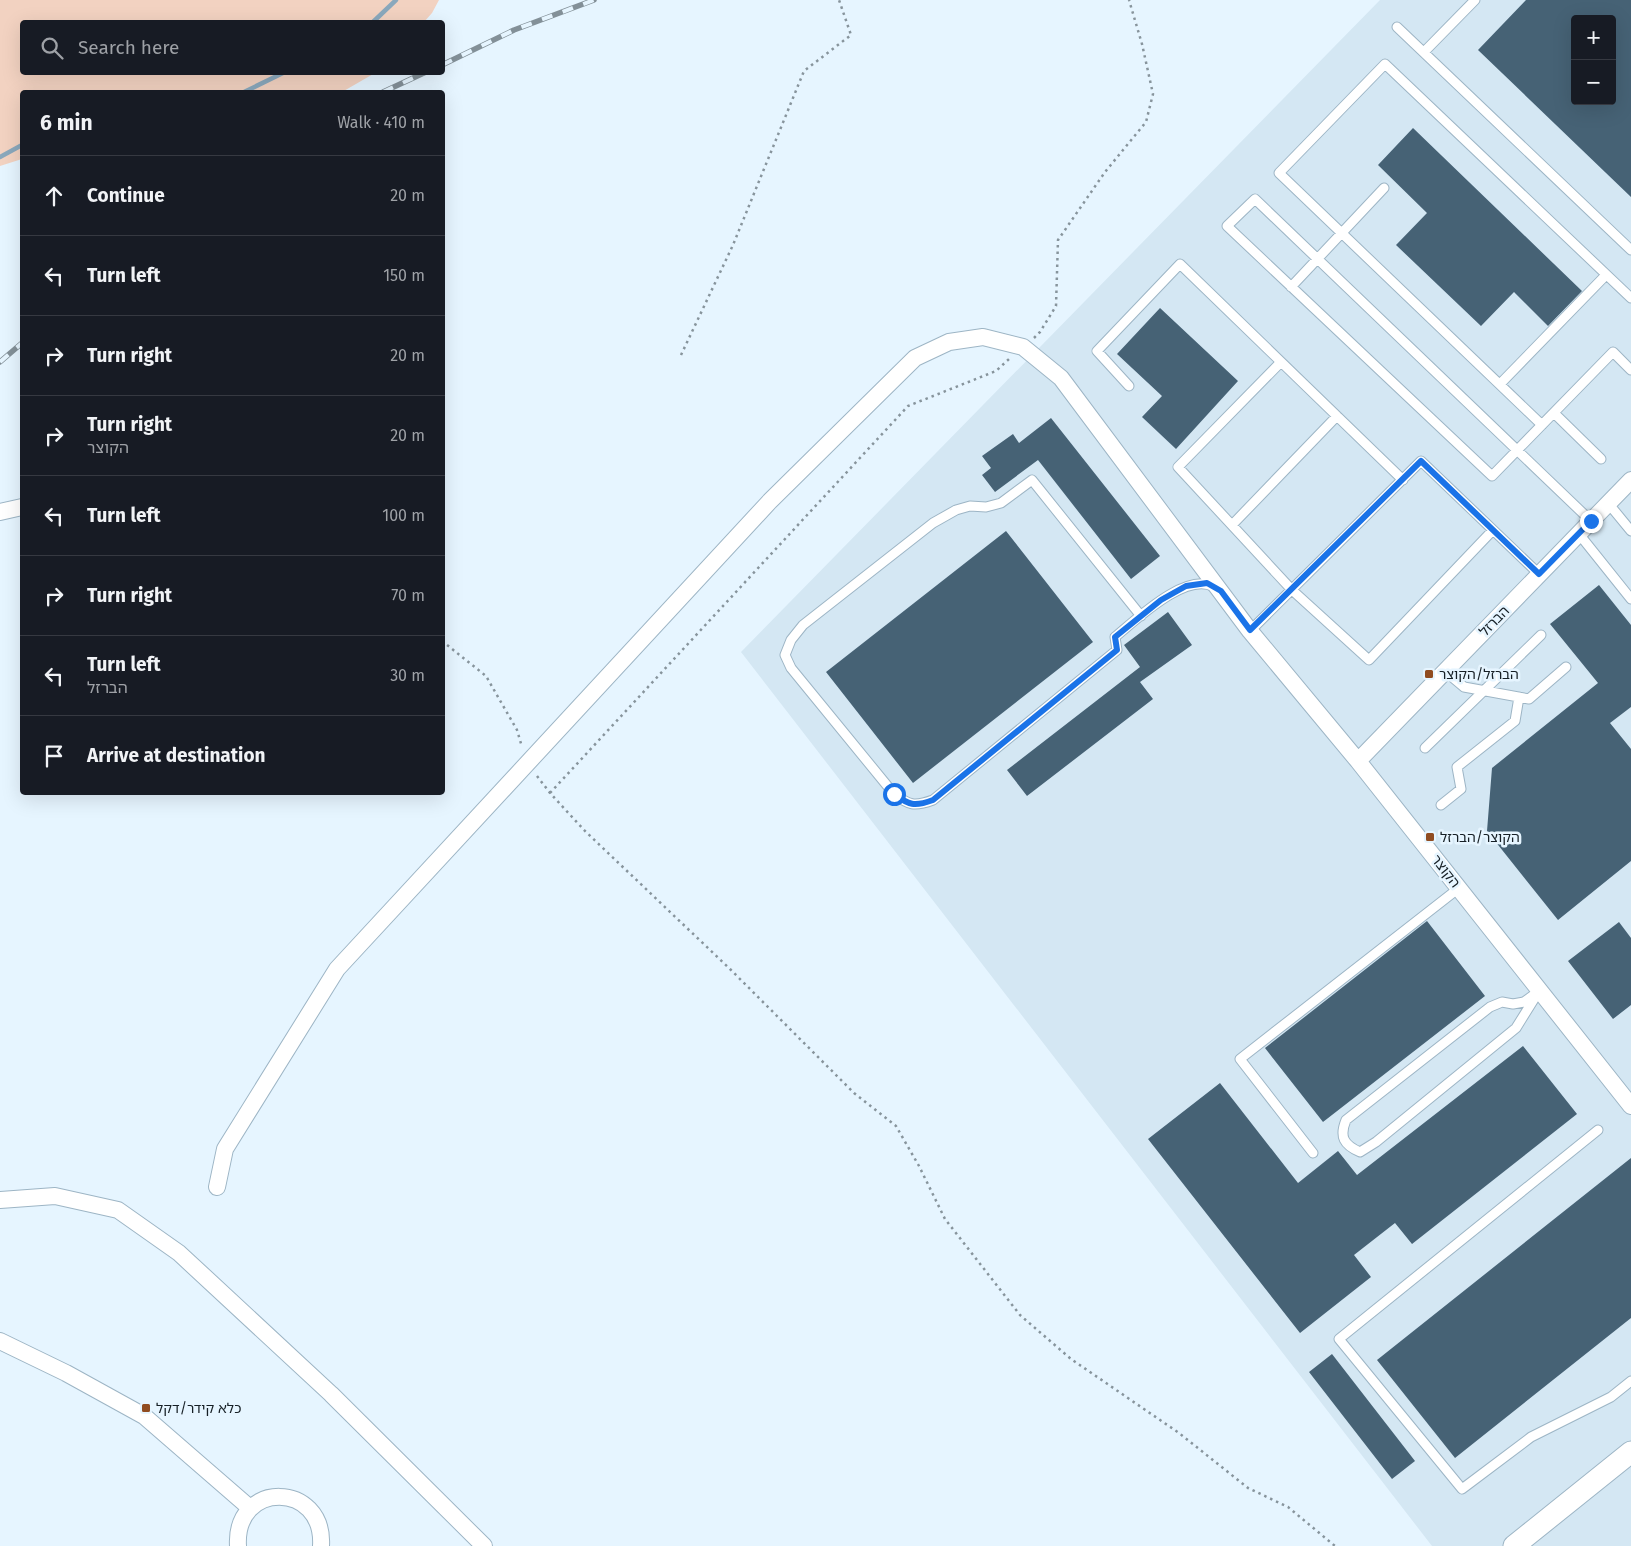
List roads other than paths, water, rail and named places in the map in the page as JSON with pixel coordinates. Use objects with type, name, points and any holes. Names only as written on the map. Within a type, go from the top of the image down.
[{"type":"street","name":"הקוצר","points":[[217,1187],[225,1149],[336,969],[770,501],[915,358],[949,342],[983,337],[1023,347],[1061,378],[1250,630],[1358,761],[1631,1106]]},
{"type":"street","name":"הברזל","points":[[1358,761],[1631,480]]},
{"type":"street","points":[[0,512],[20,507]]},
{"type":"street","points":[[0,1200],[55,1196],[118,1210],[178,1253],[330,1394],[484,1546]]},
{"type":"street","points":[[0,1340],[66,1373],[144,1416],[250,1508]]},
{"type":"street","points":[[1514,1546],[1631,1452]]},
{"type":"street","points":[[238,1546],[237,1534],[241,1520],[250,1508],[261,1500],[274,1496],[288,1497],[300,1502],[311,1510],[318,1522],[321,1535],[320,1546]]},
{"type":"lane","points":[[1424,52],[1475,0]]},
{"type":"lane","points":[[1397,26],[1631,250]]},
{"type":"lane","points":[[1542,424],[1279,173],[1386,64],[1631,298]]},
{"type":"lane","points":[[1291,286],[1384,188]]},
{"type":"lane","points":[[1591,521],[1517,450],[1317,259],[1255,199],[1227,226],[1492,476],[1517,450],[1542,424],[1613,352],[1631,370]]},
{"type":"lane","points":[[1129,386],[1097,351],[1180,264],[1403,480]]},
{"type":"lane","points":[[1500,384],[1606,275]]},
{"type":"lane","points":[[1281,362],[1178,467],[1292,590],[1369,660],[1493,530]]},
{"type":"lane","points":[[1554,413],[1602,459]]},
{"type":"lane","points":[[1232,525],[1337,416]]},
{"type":"lane","points":[[1250,630],[1421,461],[1539,574]]},
{"type":"lane","points":[[1141,616],[1032,480],[1001,503],[986,507],[970,506],[956,510],[933,523],[803,625],[791,640],[785,655],[791,668],[894,794],[906,803],[919,805],[933,800],[1117,650],[1115,637],[1161,600],[1186,586],[1207,583],[1221,591]]},
{"type":"lane","points":[[1608,503],[1631,531]]},
{"type":"lane","points":[[1578,534],[1631,599]]},
{"type":"lane","points":[[1424,748],[1541,635]]},
{"type":"lane","points":[[1445,671],[1464,687],[1528,699],[1566,667]]},
{"type":"lane","points":[[1441,804],[1461,789],[1457,767],[1515,721],[1519,697]]},
{"type":"lane","points":[[1313,1153],[1240,1059],[1459,888]]},
{"type":"lane","points":[[1539,991],[1516,1028],[1376,1142],[1360,1152],[1350,1148],[1343,1138],[1342,1129],[1346,1120],[1490,1007],[1502,1002],[1513,1004],[1524,1002],[1539,991]]},
{"type":"lane","points":[[1598,1130],[1339,1340],[1462,1488],[1531,1437],[1611,1397],[1631,1381]]},
{"type":"waterway","points":[[375,20],[396,0]]},
{"type":"waterway","points":[[248,90],[279,75]]},
{"type":"waterway","points":[[0,157],[20,146]]},
{"type":"railway","points":[[445,64],[514,30],[594,0]]},
{"type":"railway","points":[[387,90],[420,75]]},
{"type":"railway","points":[[0,362],[20,345]]},
{"type":"place","name":"הברזל/הקוצר","points":[[1429,674]]},
{"type":"place","name":"הקוצר/הברזל","points":[[1430,837]]},
{"type":"place","name":"כלא קידר/דקל","points":[[146,1408]]}]
